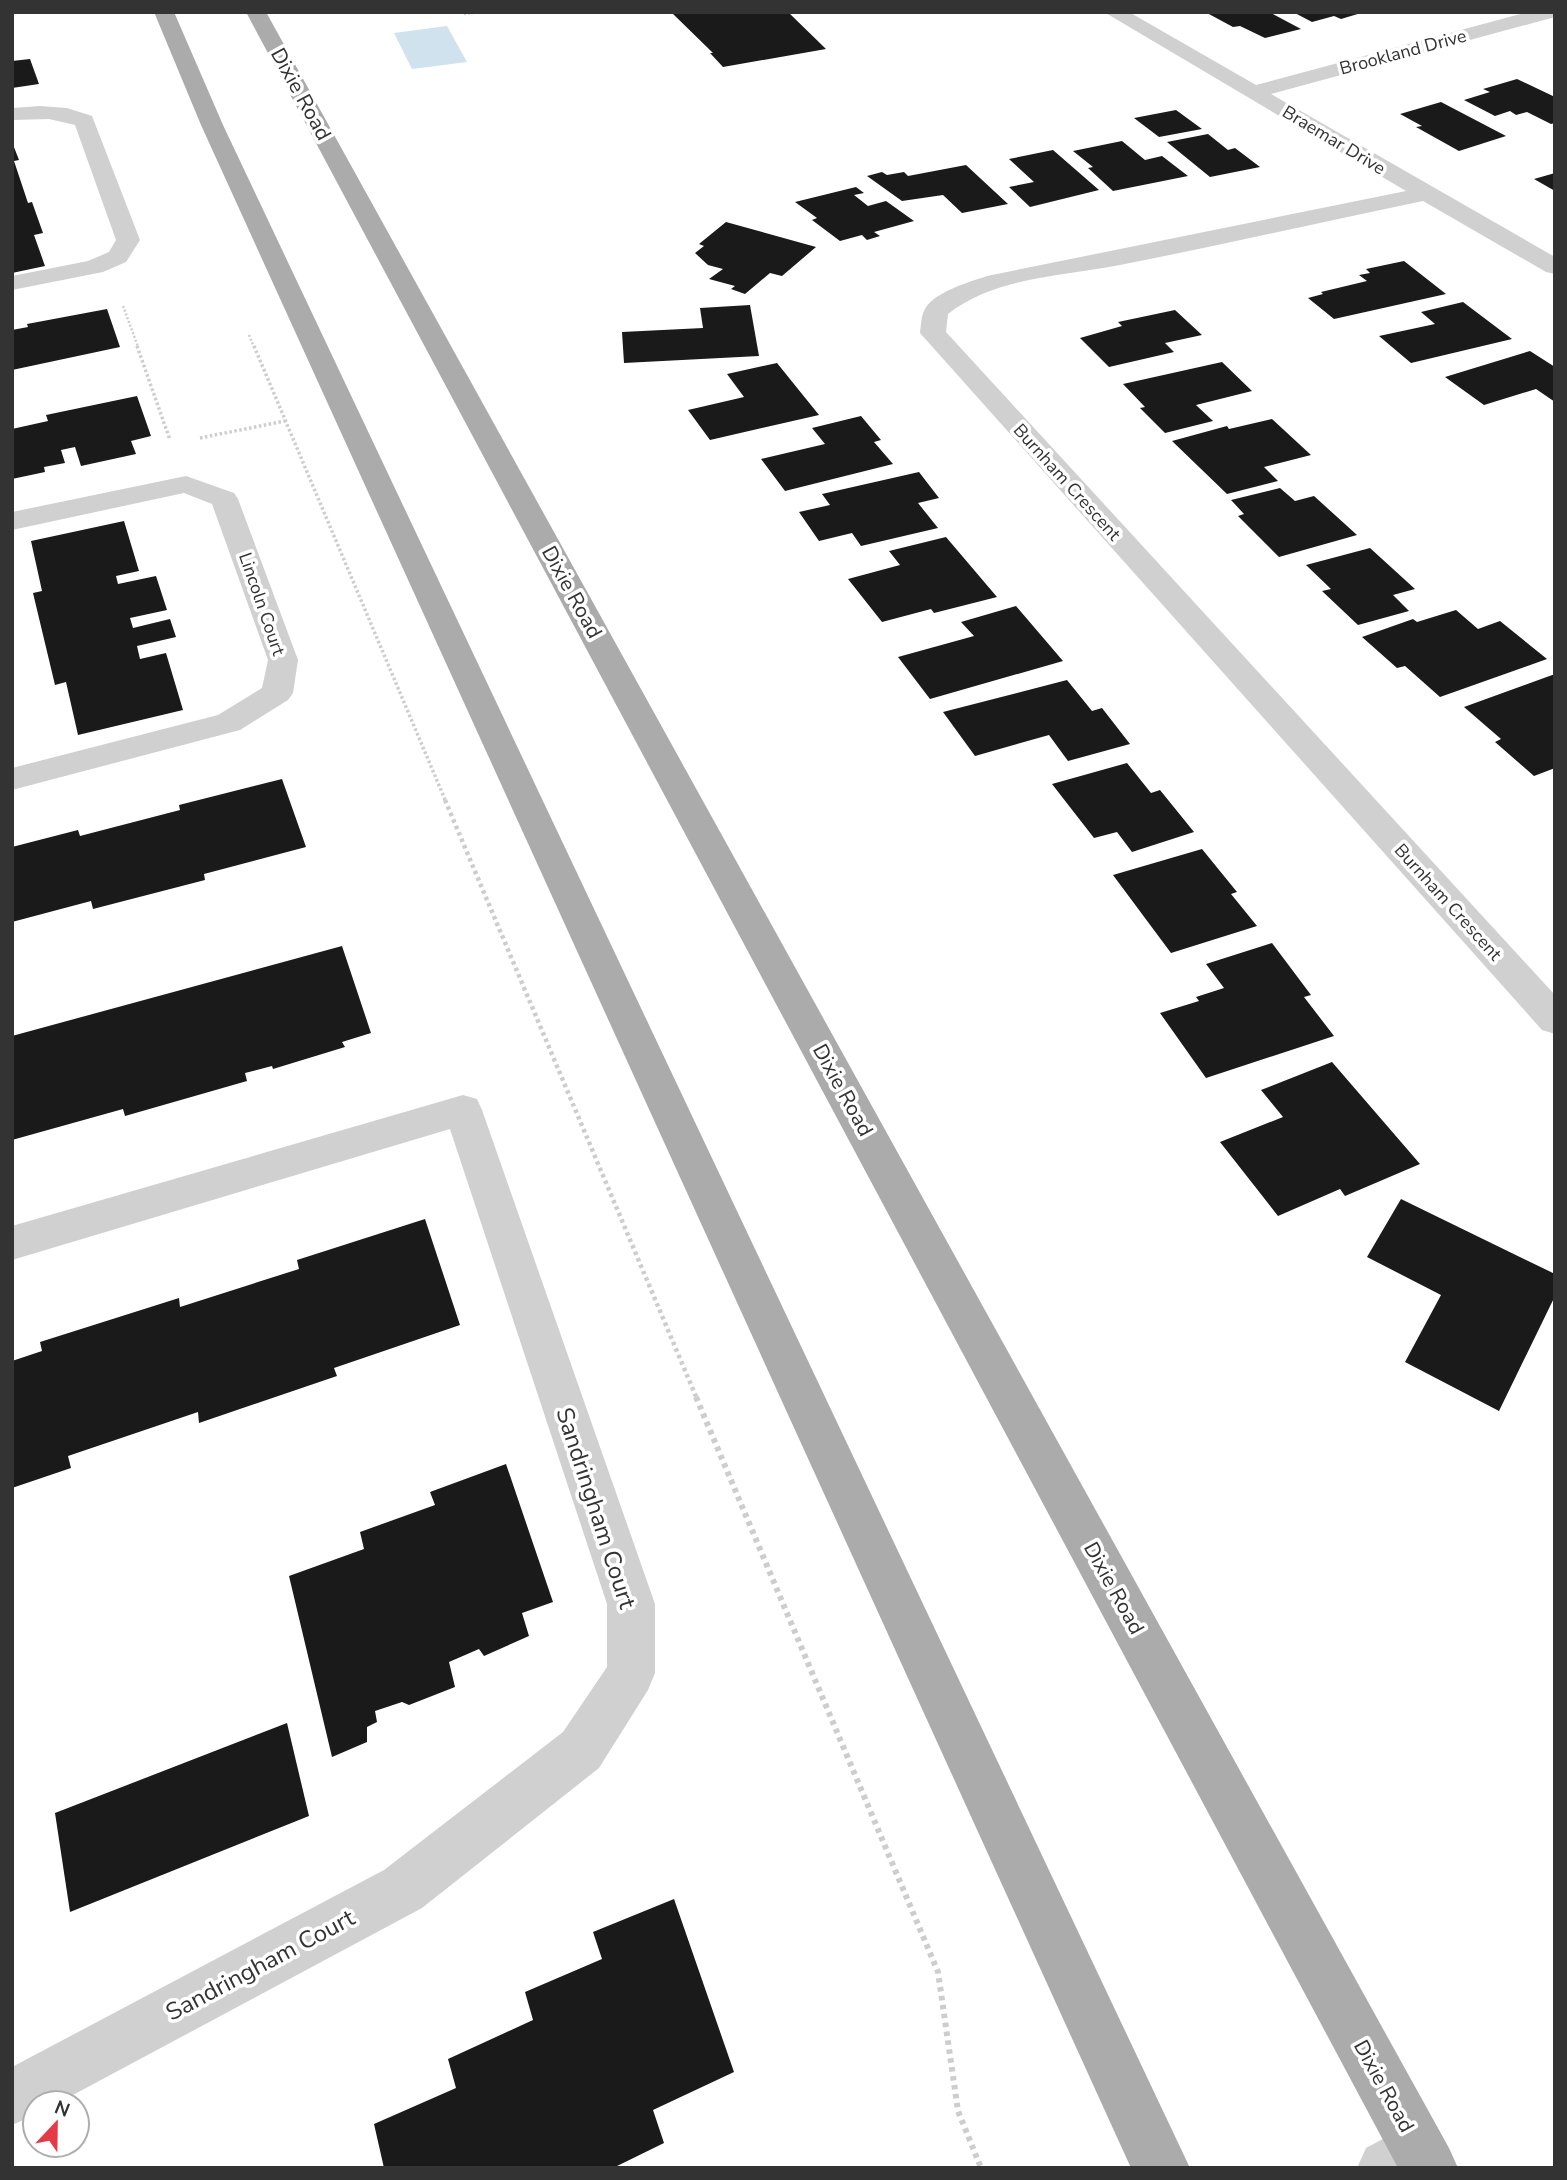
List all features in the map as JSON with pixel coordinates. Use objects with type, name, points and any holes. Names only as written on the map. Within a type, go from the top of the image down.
[{"type":"main road","points":[[164,12],[224,150],[1161,2168]]},
{"type":"main road","name":"Dixie Road","points":[[256,12],[1411,2161]]},
{"type":"street","name":"Braemar Drive","points":[[1114,12],[1255,92],[1424,194],[1555,267]]},
{"type":"street","name":"Brookland Drive","points":[[1255,92],[1550,12]]},
{"type":"street","points":[[12,114],[50,111],[71,114],[84,121],[128,240],[118,257],[94,267],[12,283]]},
{"type":"street","name":"Burnham Crescent","points":[[1424,194],[1121,258],[996,281],[957,294],[936,311],[933,333],[1555,1020]]},
{"type":"street","points":[[12,521],[186,484]]},
{"type":"street","name":"Lincoln Court","points":[[12,779],[229,723],[277,693],[283,660],[224,499],[186,484]]},
{"type":"street","name":"Sandringham Court","points":[[12,1242],[463,1110],[631,1604],[631,1673],[581,1750],[403,1889],[12,2097]]},
{"type":"path","points":[[464,14],[479,12]]},
{"type":"path","points":[[94,267],[115,284],[186,484]]},
{"type":"path","points":[[249,335],[938,1972],[958,2111],[981,2168]]},
{"type":"path","points":[[172,444],[285,421]]},
{"type":"water","points":[[447,26],[467,62],[412,69],[394,33]]},
{"type":"building","points":[[671,12],[788,12],[826,49],[723,67],[710,53],[713,53]]},
{"type":"building","points":[[1269,12],[1301,29],[1265,38],[1240,26],[1233,27],[1207,13]]},
{"type":"building","points":[[1293,12],[1361,13],[1341,19],[1334,16],[1312,22]]},
{"type":"building","points":[[30,59],[39,84],[12,88],[12,61]]},
{"type":"building","points":[[1517,79],[1555,97],[1555,123],[1551,124],[1527,112],[1516,115],[1510,111],[1495,116],[1464,100],[1490,92],[1483,89]]},
{"type":"building","points":[[1441,102],[1506,136],[1459,151],[1416,127],[1422,126],[1400,114]]},
{"type":"building","points":[[1176,110],[1202,129],[1159,137],[1134,118]]},
{"type":"building","points":[[1208,134],[1228,150],[1235,148],[1260,167],[1210,177],[1167,142]]},
{"type":"building","points":[[1122,141],[1145,160],[1162,156],[1188,176],[1113,191],[1088,168],[1093,167],[1073,151]]},
{"type":"building","points":[[12,142],[19,160],[14,161],[28,203],[32,202],[43,233],[34,235],[45,266],[12,273]]},
{"type":"building","points":[[1053,150],[1099,190],[1030,207],[1009,187],[1034,182],[1009,159]]},
{"type":"building","points":[[966,165],[1008,204],[962,213],[943,195],[902,201],[867,176],[882,172],[887,175],[904,172],[908,176]]},
{"type":"building","points":[[1555,173],[1555,191],[1534,179]]},
{"type":"building","points":[[856,187],[864,193],[854,195],[868,206],[886,201],[914,221],[874,232],[880,236],[867,240],[862,235],[840,241],[812,220],[817,218],[795,202]]},
{"type":"building","points":[[726,222],[816,247],[782,276],[770,273],[745,294],[731,289],[735,286],[709,279],[723,269],[708,265],[695,253],[704,246],[699,244]]},
{"type":"building","points":[[1404,261],[1446,294],[1334,319],[1308,298],[1323,294],[1321,292],[1367,281],[1359,275],[1370,273],[1366,269]]},
{"type":"building","points":[[1463,302],[1512,339],[1411,363],[1379,336],[1435,324],[1421,312]]},
{"type":"building","points":[[750,305],[759,356],[624,363],[622,332],[703,328],[700,308]]},
{"type":"building","points":[[107,309],[120,347],[12,370],[12,330],[28,327],[27,324]]},
{"type":"building","points":[[1175,310],[1202,335],[1165,343],[1174,352],[1109,367],[1080,338],[1122,326],[1118,322]]},
{"type":"building","points":[[1530,351],[1555,367],[1555,402],[1536,389],[1484,405],[1445,377]]},
{"type":"building","points":[[1222,362],[1252,391],[1196,405],[1213,421],[1165,433],[1140,408],[1145,407],[1123,384]]},
{"type":"building","points":[[777,363],[819,415],[710,440],[688,410],[744,397],[727,374]]},
{"type":"building","points":[[137,396],[151,436],[131,441],[136,454],[81,466],[75,447],[61,450],[65,463],[44,467],[45,472],[12,479],[12,429],[48,421],[46,415]]},
{"type":"building","points":[[861,416],[881,440],[874,442],[893,464],[785,491],[761,459],[825,444],[812,428]]},
{"type":"building","points":[[1272,419],[1311,455],[1264,467],[1278,481],[1227,494],[1172,441],[1227,426],[1229,429]]},
{"type":"building","points":[[919,472],[939,498],[918,503],[938,528],[861,546],[852,533],[819,541],[799,512],[830,505],[822,494]]},
{"type":"building","points":[[1280,488],[1295,501],[1314,496],[1357,535],[1279,557],[1238,516],[1244,514],[1231,500]]},
{"type":"building","points":[[124,521],[139,571],[116,576],[118,584],[156,576],[167,610],[130,618],[133,628],[170,619],[176,637],[137,646],[140,659],[166,653],[183,710],[78,735],[66,682],[55,685],[33,593],[42,591],[31,541]]},
{"type":"building","points":[[946,537],[997,597],[934,613],[931,609],[882,622],[848,579],[900,565],[889,551]]},
{"type":"building","points":[[1370,548],[1415,589],[1393,595],[1409,611],[1358,625],[1322,591],[1331,589],[1306,565]]},
{"type":"building","points":[[1016,606],[1063,661],[930,699],[898,657],[974,636],[961,622]]},
{"type":"building","points":[[1456,610],[1478,629],[1500,621],[1547,659],[1440,697],[1405,666],[1397,668],[1362,637],[1413,619],[1417,622]]},
{"type":"building","points":[[1555,674],[1555,768],[1534,776],[1495,742],[1501,739],[1464,707]]},
{"type":"building","points":[[1067,680],[1092,711],[1102,708],[1130,744],[1068,761],[1049,735],[975,756],[943,712]]},
{"type":"building","points":[[1127,763],[1151,793],[1160,790],[1194,832],[1132,852],[1117,832],[1094,838],[1052,784]]},
{"type":"building","points":[[282,779],[306,847],[204,874],[205,880],[93,909],[91,901],[12,922],[12,847],[78,830],[80,836],[180,810],[179,805]]},
{"type":"building","points":[[1202,849],[1237,892],[1231,894],[1257,926],[1171,953],[1113,875]]},
{"type":"building","points":[[1272,943],[1311,995],[1304,997],[1334,1036],[1206,1078],[1160,1013],[1199,1001],[1196,997],[1224,988],[1206,964]]},
{"type":"building","points":[[342,946],[371,1033],[342,1042],[345,1047],[273,1069],[272,1066],[245,1073],[247,1081],[125,1116],[123,1109],[12,1140],[12,1036]]},
{"type":"building","points":[[1332,1062],[1420,1164],[1345,1196],[1340,1189],[1278,1216],[1220,1142],[1283,1117],[1261,1090]]},
{"type":"building","points":[[1401,1199],[1555,1274],[1555,1296],[1499,1411],[1405,1362],[1441,1295],[1367,1257]]},
{"type":"building","points":[[425,1219],[460,1325],[334,1368],[337,1376],[199,1423],[198,1412],[68,1456],[71,1468],[12,1488],[12,1361],[42,1351],[40,1342],[179,1298],[180,1307],[299,1269],[297,1260]]},
{"type":"building","points":[[506,1464],[553,1602],[522,1613],[529,1636],[484,1656],[479,1649],[449,1662],[455,1687],[409,1705],[402,1702],[375,1711],[377,1722],[367,1727],[367,1742],[332,1757],[289,1576],[364,1549],[360,1532],[435,1505],[430,1492]]},
{"type":"building","points":[[287,1723],[309,1816],[70,1912],[55,1813]]},
{"type":"building","points":[[674,1899],[734,2072],[653,2110],[664,2143],[613,2168],[384,2168],[374,2124],[456,2088],[448,2059],[533,2020],[525,1992],[602,1959],[593,1932]]}]
